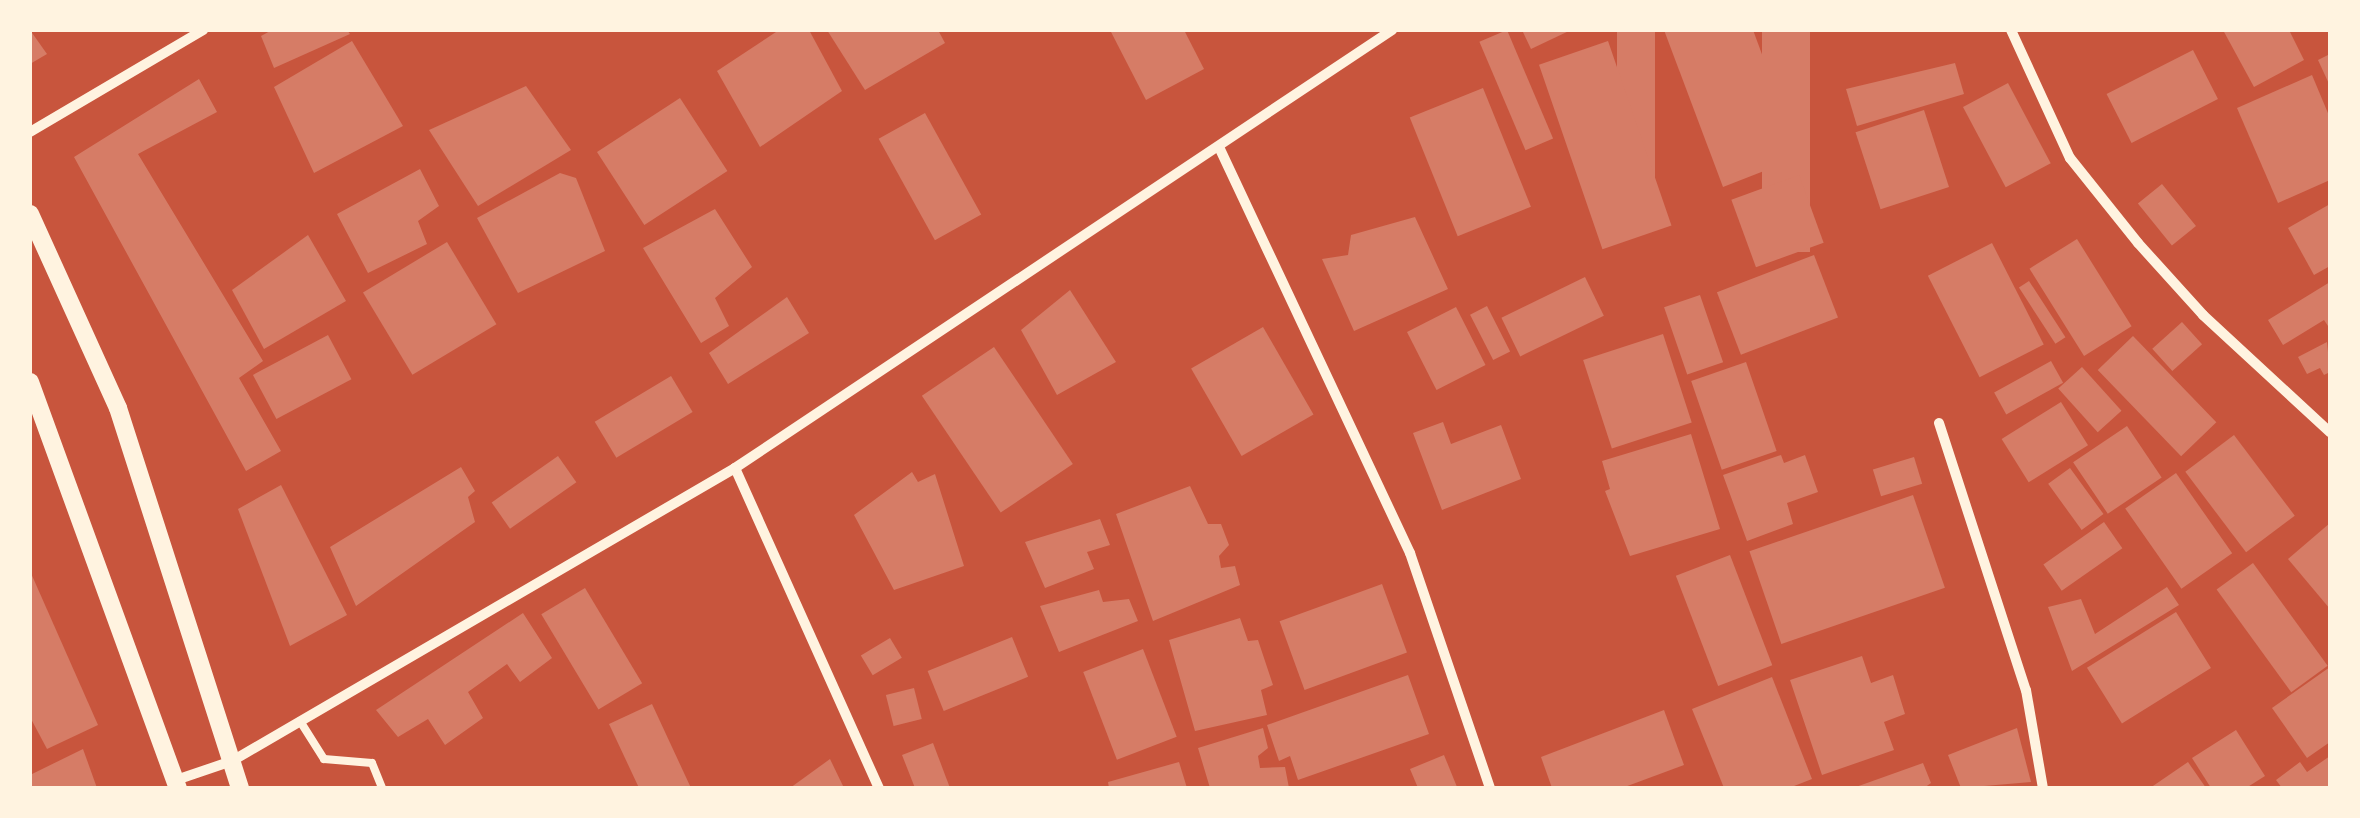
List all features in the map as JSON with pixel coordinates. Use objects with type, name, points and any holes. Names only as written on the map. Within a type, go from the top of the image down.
[{"type":"street","points":[[30,132],[202,30]]},
{"type":"street","points":[[30,382],[37,412],[177,784],[232,761],[735,468],[1392,30]]},
{"type":"street","points":[[2011,30],[2070,158],[2202,316],[2330,432]]},
{"type":"street","points":[[1219,147],[1410,554],[1490,788]]},
{"type":"street","points":[[30,214],[118,408],[240,788]]},
{"type":"street","points":[[1939,422],[2026,690],[2044,788]]},
{"type":"street","points":[[735,468],[879,788]]},
{"type":"lane","points":[[300,720],[324,758],[372,763],[382,788]]},
{"type":"building","points":[[30,30],[47,54],[30,64]]},
{"type":"building","points":[[272,30],[347,30],[350,34],[274,68],[261,36]]},
{"type":"building","points":[[779,30],[809,30],[842,91],[760,147],[717,71]]},
{"type":"building","points":[[827,30],[938,30],[945,43],[865,90]]},
{"type":"building","points":[[1110,30],[1184,30],[1204,69],[1146,100]]},
{"type":"building","points":[[1507,30],[1553,139],[1525,150],[1479,42]]},
{"type":"building","points":[[1522,30],[1571,30],[1531,49]]},
{"type":"building","points":[[1617,30],[1655,30],[1655,216],[1617,216]]},
{"type":"building","points":[[1664,30],[1753,30],[1800,157],[1723,187]]},
{"type":"building","points":[[1762,30],[1810,30],[1810,252],[1762,252]]},
{"type":"building","points":[[2223,30],[2289,30],[2304,60],[2254,87]]},
{"type":"building","points":[[352,41],[403,126],[314,173],[274,87]]},
{"type":"building","points":[[1608,41],[1671,225],[1602,249],[1539,65]]},
{"type":"building","points":[[2193,50],[2218,99],[2132,143],[2107,94]]},
{"type":"building","points":[[2330,54],[2330,86],[2318,60]]},
{"type":"building","points":[[1955,63],[1964,94],[1857,126],[1846,89]]},
{"type":"building","points":[[2312,75],[2330,118],[2330,180],[2278,203],[2237,108]]},
{"type":"building","points":[[199,79],[217,112],[138,154],[263,361],[239,378],[281,451],[246,471],[74,157]]},
{"type":"building","points":[[2008,83],[2051,163],[2006,187],[1963,107]]},
{"type":"building","points":[[526,86],[571,150],[478,206],[429,130]]},
{"type":"building","points":[[1483,88],[1531,207],[1458,236],[1410,118]]},
{"type":"building","points":[[680,98],[727,171],[644,225],[597,152]]},
{"type":"building","points":[[1924,110],[1949,187],[1881,209],[1856,132]]},
{"type":"building","points":[[925,113],[981,214],[935,240],[879,139]]},
{"type":"building","points":[[420,169],[439,206],[418,221],[427,244],[368,273],[337,214]]},
{"type":"building","points":[[560,173],[576,178],[605,251],[518,293],[477,218]]},
{"type":"building","points":[[1799,175],[1824,243],[1756,267],[1731,200]]},
{"type":"building","points":[[2162,184],[2196,226],[2172,245],[2138,204]]},
{"type":"building","points":[[2330,204],[2330,266],[2314,275],[2288,228]]},
{"type":"building","points":[[715,209],[752,267],[715,298],[729,326],[701,343],[643,248]]},
{"type":"building","points":[[1415,217],[1448,289],[1354,331],[1322,259],[1348,255],[1351,235]]},
{"type":"building","points":[[308,235],[346,301],[264,349],[232,290]]},
{"type":"building","points":[[2077,239],[2132,326],[2084,356],[2030,269]]},
{"type":"building","points":[[447,242],[496,324],[412,375],[363,292]]},
{"type":"building","points":[[1992,243],[2044,345],[1980,377],[1928,276]]},
{"type":"building","points":[[1814,255],[1838,318],[1741,355],[1717,292]]},
{"type":"building","points":[[1585,277],[1604,316],[1520,356],[1501,318]]},
{"type":"building","points":[[2029,281],[2065,337],[2055,344],[2019,288]]},
{"type":"building","points":[[2330,282],[2330,329],[2324,320],[2283,345],[2268,320]]},
{"type":"building","points":[[1070,290],[1116,362],[1057,395],[1021,330]]},
{"type":"building","points":[[1700,295],[1723,362],[1687,375],[1664,307]]},
{"type":"building","points":[[787,297],[809,333],[728,384],[709,353]]},
{"type":"building","points":[[1487,306],[1510,351],[1493,360],[1470,315]]},
{"type":"building","points":[[1456,307],[1486,365],[1437,390],[1407,332]]},
{"type":"building","points":[[2182,322],[2202,344],[2172,371],[2152,349]]},
{"type":"building","points":[[1263,327],[1314,414],[1242,456],[1191,368]]},
{"type":"building","points":[[1663,334],[1692,422],[1612,448],[1583,360]]},
{"type":"building","points":[[328,335],[351,379],[276,419],[253,375]]},
{"type":"building","points":[[2133,336],[2216,422],[2181,456],[2098,370]]},
{"type":"building","points":[[2327,342],[2330,372],[2324,375],[2320,368],[2307,374],[2298,357]]},
{"type":"building","points":[[994,347],[1073,464],[1001,513],[922,396]]},
{"type":"building","points":[[2051,361],[2063,383],[2006,414],[1994,393]]},
{"type":"building","points":[[1746,362],[1777,451],[1722,470],[1691,381]]},
{"type":"building","points":[[2082,367],[2121,411],[2098,432],[2058,388]]},
{"type":"building","points":[[671,376],[693,412],[616,458],[595,422]]},
{"type":"building","points":[[2061,402],[2088,445],[2029,482],[2002,439]]},
{"type":"building","points":[[1443,422],[1451,444],[1501,425],[1521,479],[1442,510],[1413,433]]},
{"type":"building","points":[[2127,426],[2162,477],[2108,514],[2073,462]]},
{"type":"building","points":[[1691,434],[1720,529],[1630,556],[1605,491],[1610,489],[1602,461]]},
{"type":"building","points":[[2234,435],[2295,516],[2246,552],[2185,472]]},
{"type":"building","points":[[1781,455],[1784,463],[1805,455],[1818,492],[1787,503],[1793,524],[1747,541],[1723,475]]},
{"type":"building","points":[[558,456],[576,482],[510,529],[492,502]]},
{"type":"building","points":[[1914,457],[1922,484],[1881,496],[1873,470]]},
{"type":"building","points":[[461,467],[475,491],[468,497],[475,522],[356,606],[330,547]]},
{"type":"building","points":[[2070,468],[2104,514],[2082,530],[2048,484]]},
{"type":"building","points":[[912,472],[918,482],[935,474],[964,566],[894,590],[854,515]]},
{"type":"building","points":[[2176,473],[2232,553],[2181,589],[2125,509]]},
{"type":"building","points":[[281,485],[347,615],[290,646],[238,509]]},
{"type":"building","points":[[1190,486],[1208,524],[1221,524],[1229,545],[1219,556],[1221,568],[1235,566],[1240,585],[1153,621],[1116,514]]},
{"type":"building","points":[[1913,495],[1945,588],[1781,644],[1749,551]]},
{"type":"building","points":[[1100,519],[1110,545],[1087,552],[1094,569],[1045,588],[1025,542]]},
{"type":"building","points":[[2104,522],[2122,548],[2062,591],[2043,564]]},
{"type":"building","points":[[2330,523],[2330,609],[2288,559]]},
{"type":"building","points":[[1730,555],[1772,665],[1718,686],[1676,576]]},
{"type":"building","points":[[2253,563],[2328,666],[2291,692],[2217,589]]},
{"type":"building","points":[[30,571],[98,725],[47,749],[30,717]]},
{"type":"building","points":[[1382,584],[1407,653],[1305,690],[1280,621]]},
{"type":"building","points":[[2167,587],[2179,605],[2072,671],[2048,607],[2081,599],[2095,634]]},
{"type":"building","points":[[585,588],[642,683],[598,709],[541,614]]},
{"type":"building","points":[[1099,590],[1103,602],[1129,599],[1138,621],[1059,652],[1040,606]]},
{"type":"building","points":[[2176,612],[2211,668],[2122,724],[2087,668]]},
{"type":"building","points":[[523,613],[552,658],[520,682],[507,664],[468,692],[483,718],[445,745],[428,719],[398,737],[376,710]]},
{"type":"building","points":[[1240,618],[1248,641],[1258,640],[1273,685],[1261,690],[1267,715],[1195,731],[1169,640]]},
{"type":"building","points":[[1012,637],[1028,677],[944,711],[928,671]]},
{"type":"building","points":[[890,638],[902,658],[873,675],[861,656]]},
{"type":"building","points":[[1143,649],[1177,737],[1117,760],[1083,672]]},
{"type":"building","points":[[1862,656],[1871,683],[1893,675],[1905,714],[1884,722],[1894,750],[1822,775],[1790,680]]},
{"type":"building","points":[[2330,667],[2330,742],[2307,758],[2272,708]]},
{"type":"building","points":[[1408,675],[1429,734],[1298,780],[1290,756],[1279,761],[1267,725]]},
{"type":"building","points":[[1772,677],[1812,779],[1789,788],[1724,788],[1692,709]]},
{"type":"building","points":[[914,688],[922,719],[894,726],[886,695]]},
{"type":"building","points":[[652,704],[691,788],[639,788],[609,724]]},
{"type":"building","points":[[1664,710],[1684,765],[1622,788],[1552,788],[1541,757]]},
{"type":"building","points":[[1263,728],[1268,748],[1258,756],[1260,768],[1285,767],[1289,788],[1210,788],[1198,748]]},
{"type":"building","points":[[2017,728],[2031,782],[1961,788],[1948,755]]},
{"type":"building","points":[[2236,730],[2265,776],[2246,788],[2211,788],[2192,758]]},
{"type":"building","points":[[933,743],[950,788],[915,788],[902,755]]},
{"type":"building","points":[[83,749],[97,788],[30,788],[30,775]]},
{"type":"building","points":[[1444,755],[1457,787],[1418,788],[1410,769]]},
{"type":"building","points":[[2330,756],[2330,788],[2282,788],[2276,780],[2300,762],[2307,772]]},
{"type":"building","points":[[830,759],[844,788],[790,788]]},
{"type":"building","points":[[1179,762],[1187,788],[1109,788],[1108,782]]},
{"type":"building","points":[[2188,762],[2206,788],[2150,788]]},
{"type":"building","points":[[1923,763],[1931,783],[1924,788],[1853,788]]}]
